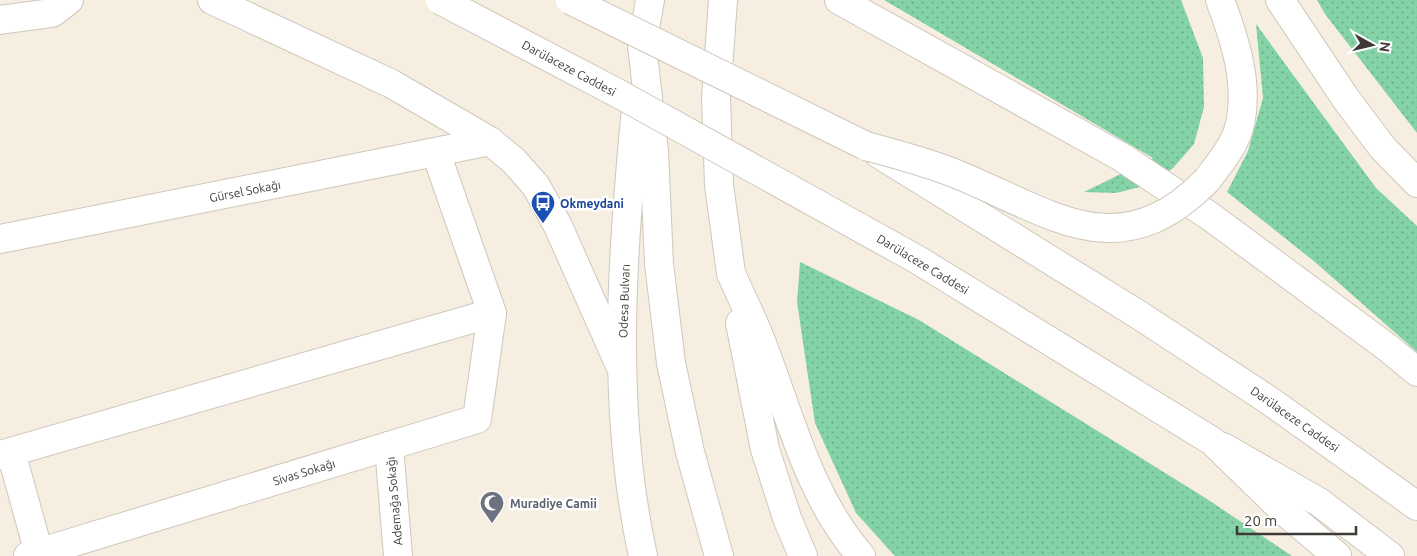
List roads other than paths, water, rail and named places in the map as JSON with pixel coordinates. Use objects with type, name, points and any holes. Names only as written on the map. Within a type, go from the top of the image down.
[{"type":"main road","points":[[0,20],[52,14],[69,0]]},
{"type":"main road","points":[[212,0],[392,84],[490,141],[514,161],[536,186],[558,226],[622,370]]},
{"type":"main road","name":"Darülaceze Caddesi","points":[[440,0],[621,95],[918,260],[1212,441],[1319,502],[1390,556]]},
{"type":"main road","name":"Darülaceze Caddesi","points":[[570,0],[866,146],[1131,310],[1267,399],[1417,506]]},
{"type":"main road","points":[[650,0],[642,45],[654,151],[659,264],[671,363],[690,452],[719,556]]},
{"type":"main road","points":[[724,0],[716,106],[718,185],[731,273],[765,449],[787,518],[803,556]]},
{"type":"main road","points":[[839,0],[1123,158],[1211,217],[1388,348],[1417,372]]},
{"type":"main road","points":[[866,146],[960,175],[1059,220],[1097,228],[1127,227],[1155,218],[1187,200],[1207,180],[1225,157],[1238,128],[1243,92],[1236,43],[1220,0]]},
{"type":"main road","points":[[1280,0],[1356,113],[1382,147],[1417,182]]},
{"type":"main road","name":"Odesa Bulvarı","points":[[642,45],[627,197],[622,370],[628,459],[643,556]]},
{"type":"main road","name":"Gürsel Sokağı","points":[[0,239],[490,141]]},
{"type":"main road","points":[[33,554],[6,453],[492,313],[436,153]]},
{"type":"main road","points":[[731,273],[763,346],[798,447],[844,536],[861,556]]},
{"type":"main road","name":"Sivas Sokağı","points":[[33,554],[477,419],[492,313]]},
{"type":"main road","points":[[1212,441],[1284,511],[1337,556]]},
{"type":"main road","name":"Ademağa Sokağı","points":[[389,446],[398,556]]},
{"type":"place","name":"Okmeydani","points":[[543,224]]},
{"type":"place","name":"Muradiye Camii","points":[[492,524]]}]
